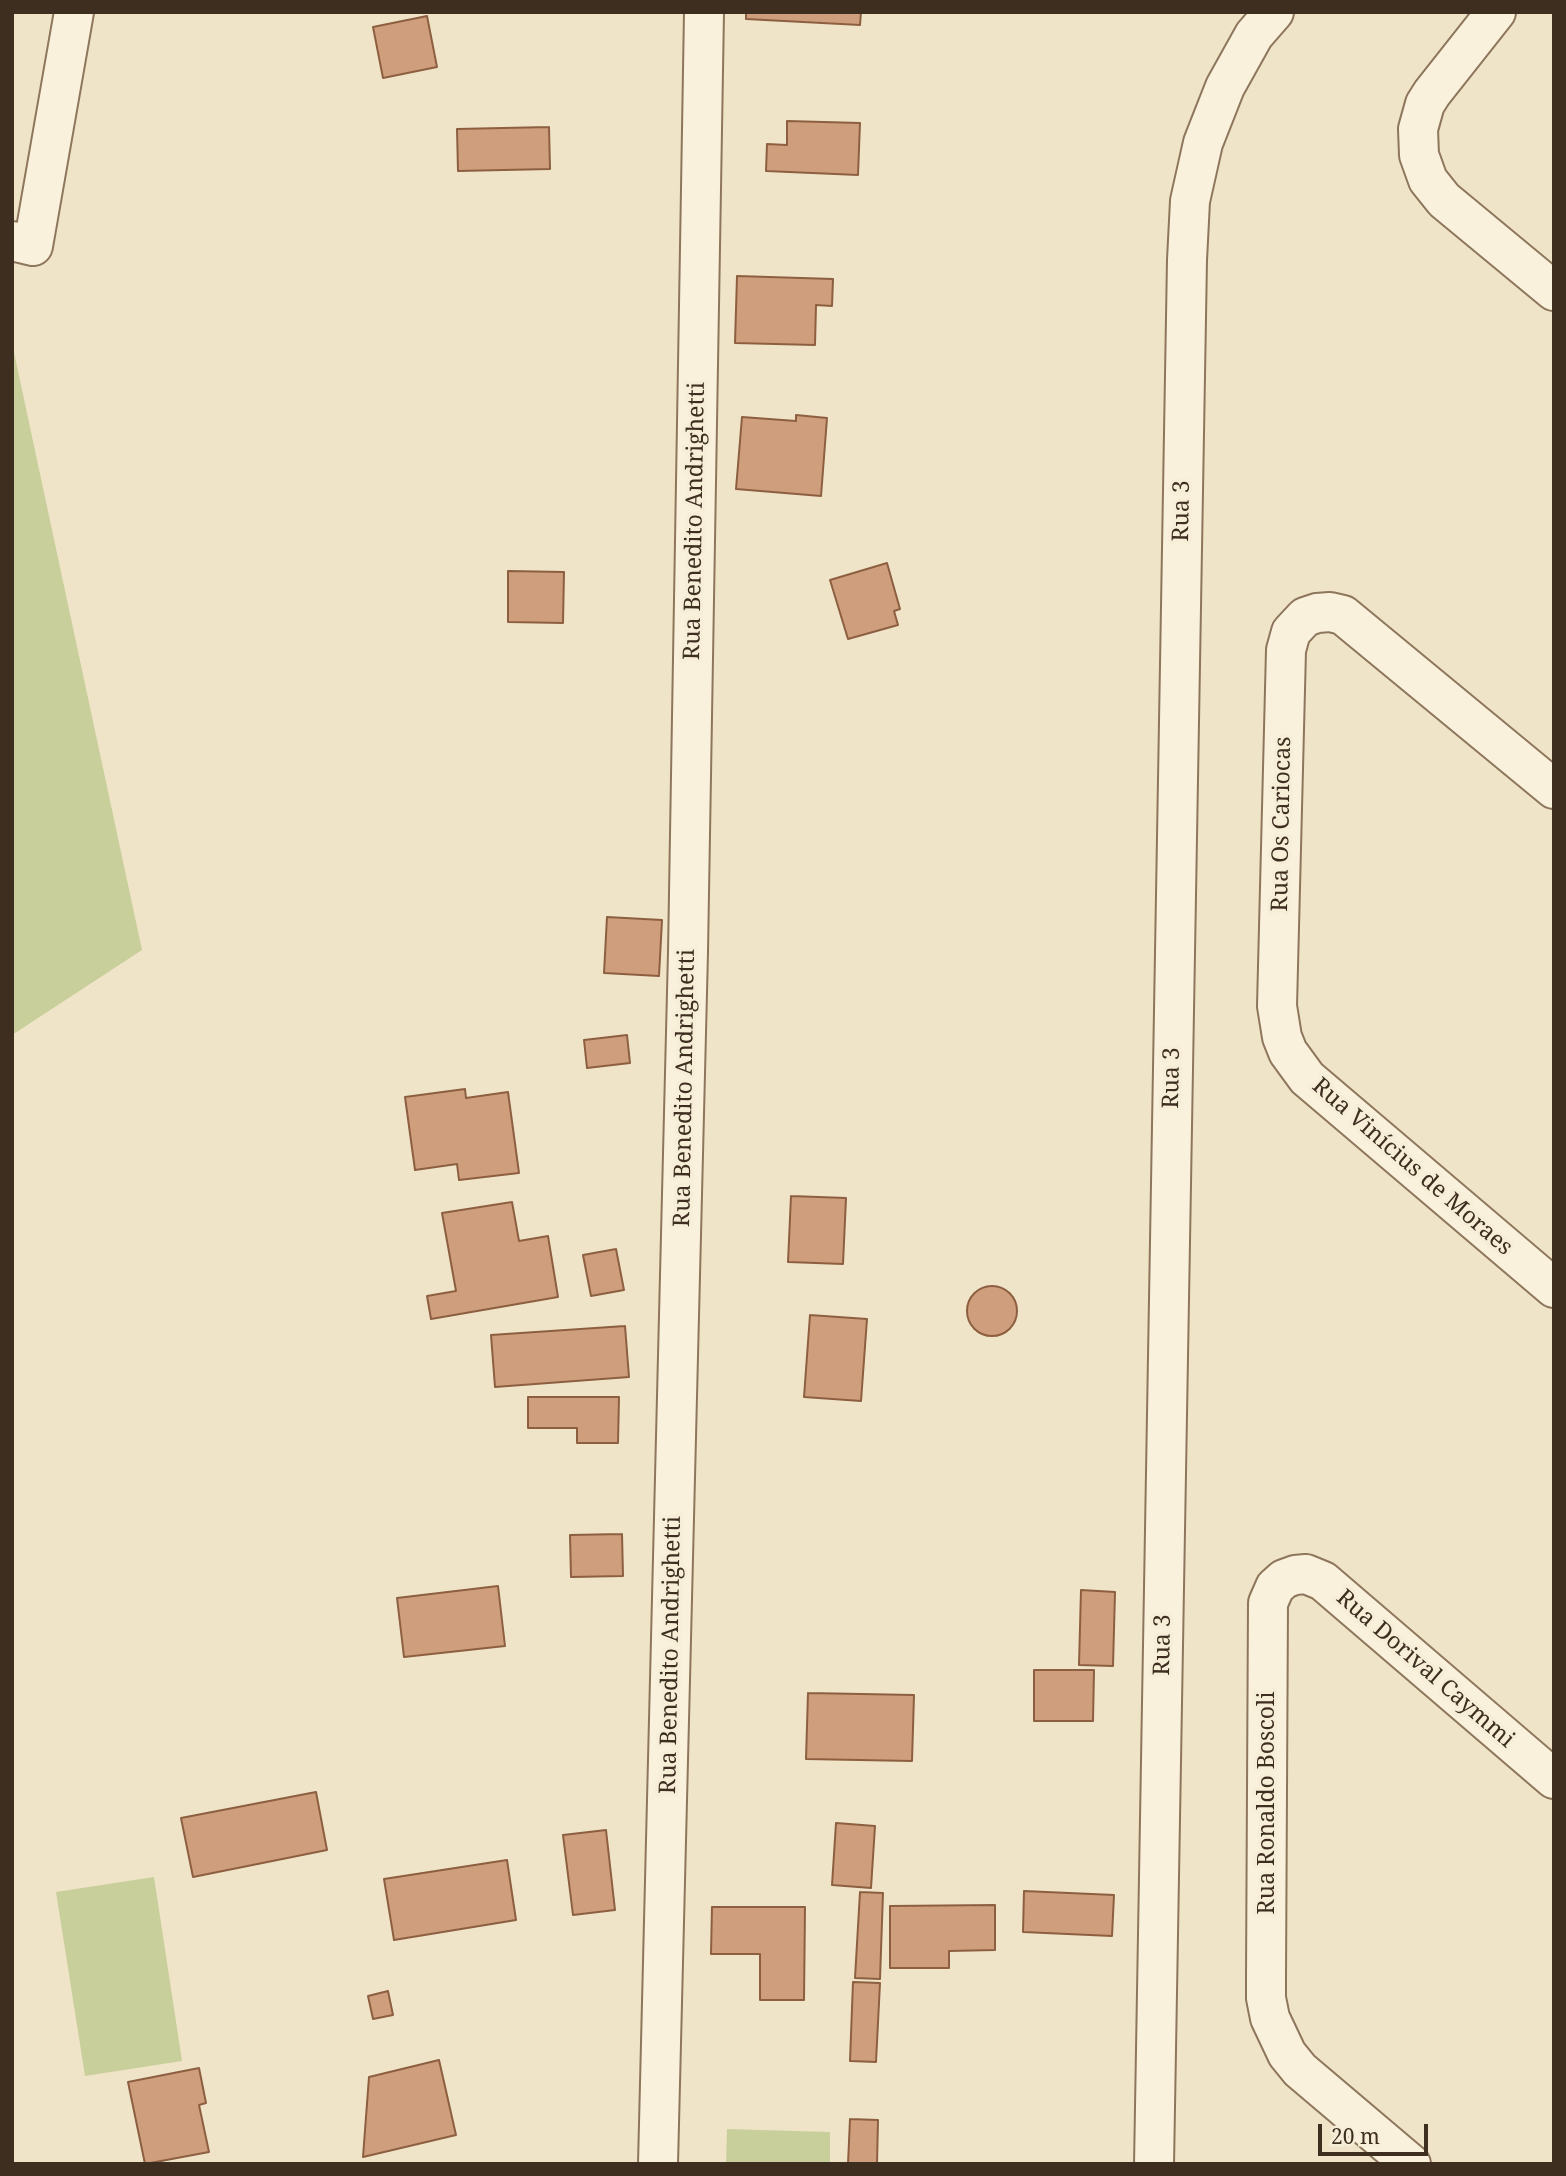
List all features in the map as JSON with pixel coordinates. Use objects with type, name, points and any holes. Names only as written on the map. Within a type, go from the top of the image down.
[{"type":"street","points":[[23,243],[74,12]]},
{"type":"street","name":"Rua Benedito Andrighetti","points":[[658,2164],[688,938],[704,12]]},
{"type":"street","name":"Rua 3","points":[[1154,2164],[1186,260],[1191,201],[1203,142],[1225,87],[1254,35],[1274,12]]},
{"type":"street","points":[[1496,12],[1432,93],[1421,117],[1418,142],[1423,168],[1436,191],[1554,291]]},
{"type":"street","name":"Rua Os Cariocas","points":[[1282,1037],[1277,1006],[1286,650],[1292,632],[1305,617],[1324,612],[1343,615],[1554,789]]},
{"type":"street","name":"Rua Vinícius de Moraes","points":[[1282,1037],[1288,1052],[1307,1077],[1554,1288]]},
{"type":"street","name":"Rua Dorival Caymmi","points":[[1289,1577],[1306,1574],[1323,1581],[1554,1779]]},
{"type":"street","name":"Rua Ronaldo Boscoli","points":[[1289,1577],[1275,1587],[1268,1603],[1266,1998],[1277,2036],[1300,2070],[1411,2164]]},
{"type":"green space","points":[[12,343],[142,950],[12,1035]]},
{"type":"green space","points":[[154,1877],[182,2061],[85,2076],[56,1892]]},
{"type":"green space","points":[[727,2129],[830,2132],[830,2164],[726,2164]]},
{"type":"building","points":[[746,12],[861,12],[860,25],[746,19]]},
{"type":"building","points":[[427,16],[437,67],[383,78],[373,27]]},
{"type":"building","points":[[787,121],[860,123],[858,175],[766,171],[767,144],[787,145]]},
{"type":"building","points":[[549,127],[550,169],[458,171],[457,129]]},
{"type":"building","points":[[737,276],[833,279],[832,306],[816,305],[815,345],[735,343]]},
{"type":"building","points":[[796,415],[827,418],[821,496],[736,489],[742,417],[796,421]]},
{"type":"building","points":[[887,563],[900,609],[894,611],[898,625],[848,639],[830,580]]},
{"type":"building","points":[[508,571],[564,572],[563,623],[508,622]]},
{"type":"building","points":[[607,917],[662,920],[659,976],[604,973]]},
{"type":"building","points":[[627,1035],[630,1063],[587,1068],[584,1040]]},
{"type":"building","points":[[465,1089],[466,1098],[508,1092],[519,1173],[459,1180],[457,1164],[415,1170],[405,1097]]},
{"type":"building","points":[[791,1196],[846,1198],[843,1264],[788,1262]]},
{"type":"building","points":[[512,1202],[519,1241],[548,1236],[558,1297],[431,1319],[427,1296],[456,1291],[442,1213]]},
{"type":"building","points":[[616,1249],[624,1290],[591,1296],[583,1255]]},
{"type":"building","points":[[992,1286],[1010,1293],[1017,1311],[1010,1329],[992,1336],[974,1329],[967,1311],[974,1293]]},
{"type":"building","points":[[810,1315],[867,1319],[861,1401],[804,1397]]},
{"type":"building","points":[[625,1326],[629,1377],[495,1387],[491,1335]]},
{"type":"building","points":[[528,1397],[619,1397],[618,1443],[577,1443],[577,1428],[528,1428]]},
{"type":"building","points":[[622,1534],[623,1576],[571,1577],[570,1535]]},
{"type":"building","points":[[498,1586],[505,1646],[404,1657],[397,1598]]},
{"type":"building","points":[[1081,1590],[1115,1592],[1113,1666],[1079,1665]]},
{"type":"building","points":[[1034,1670],[1094,1670],[1093,1721],[1034,1721]]},
{"type":"building","points":[[808,1693],[914,1695],[912,1761],[806,1759]]},
{"type":"building","points":[[316,1792],[327,1850],[193,1877],[181,1818]]},
{"type":"building","points":[[836,1823],[875,1826],[871,1888],[832,1885]]},
{"type":"building","points":[[606,1830],[615,1910],[573,1915],[563,1835]]},
{"type":"building","points":[[507,1860],[516,1920],[394,1940],[384,1879]]},
{"type":"building","points":[[1024,1891],[1114,1895],[1112,1936],[1023,1932]]},
{"type":"building","points":[[860,1892],[883,1893],[880,1979],[855,1978]]},
{"type":"building","points":[[995,1905],[995,1950],[949,1951],[949,1968],[890,1968],[890,1906]]},
{"type":"building","points":[[712,1907],[805,1907],[804,2000],[760,2000],[760,1954],[711,1954]]},
{"type":"building","points":[[853,1982],[880,1983],[876,2062],[850,2061]]},
{"type":"building","points":[[388,1991],[393,2015],[373,2019],[368,1996]]},
{"type":"building","points":[[439,2060],[456,2135],[363,2157],[369,2077]]},
{"type":"building","points":[[199,2068],[206,2103],[199,2105],[209,2152],[145,2164],[128,2082]]},
{"type":"building","points":[[850,2119],[878,2120],[877,2164],[848,2164]]}]
